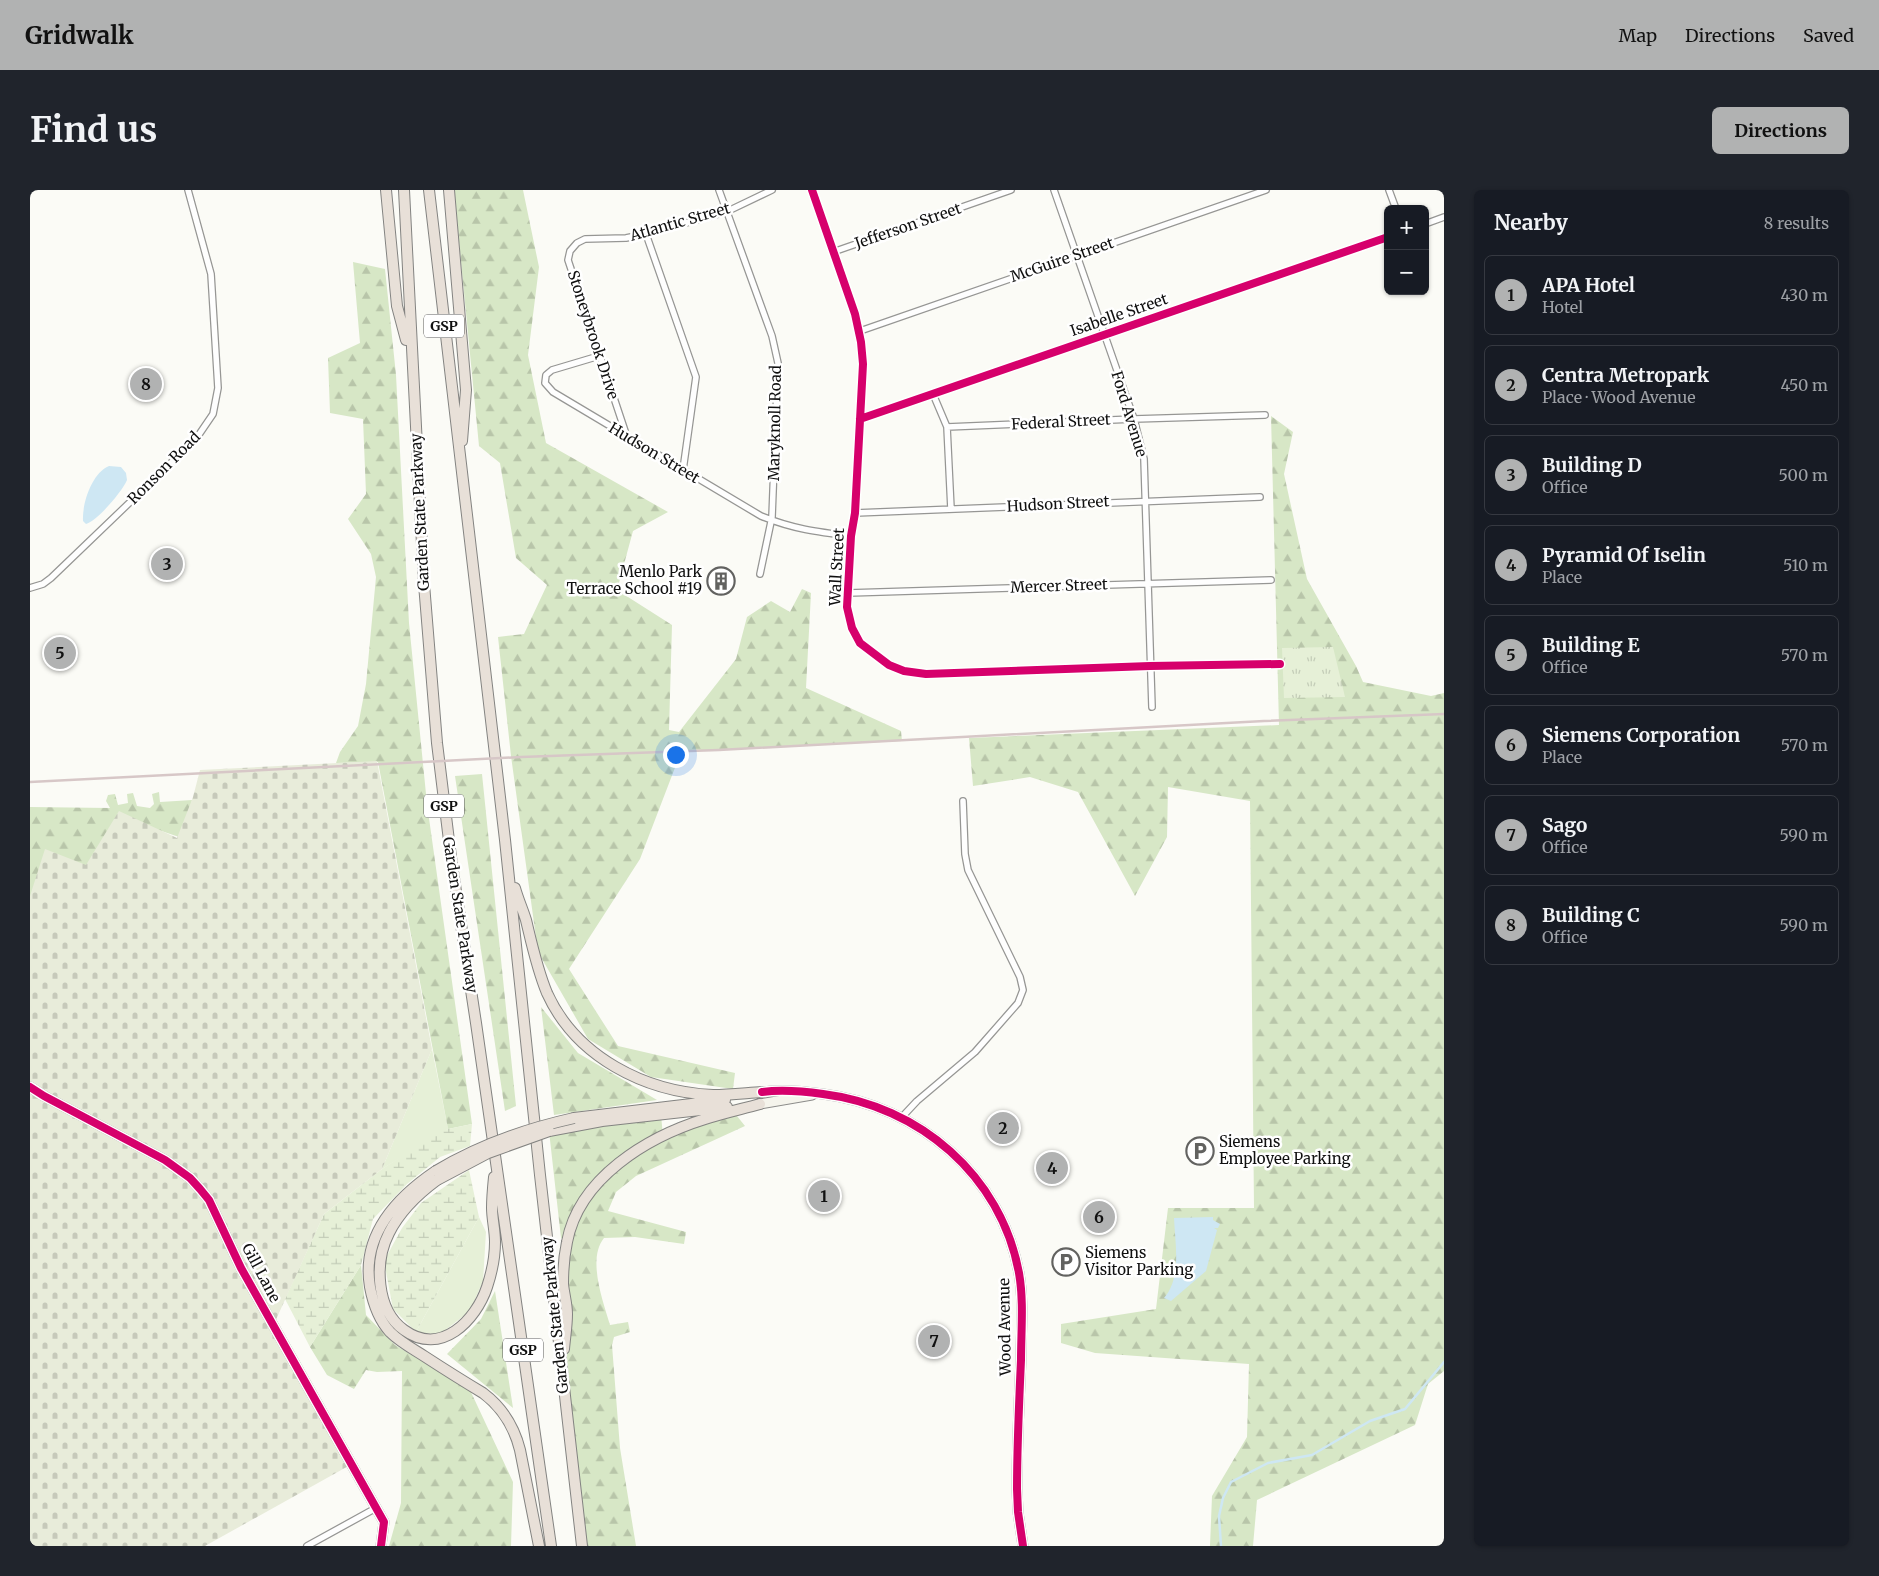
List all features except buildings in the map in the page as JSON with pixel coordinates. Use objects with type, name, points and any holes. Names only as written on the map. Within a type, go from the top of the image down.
[{"type":"highway","points":[[386,190],[397,306],[412,361]]},
{"type":"highway","name":"Garden State Parkway","points":[[404,190],[426,624],[436,743],[551,1546]]},
{"type":"highway","name":"Garden State Parkway","points":[[429,190],[508,871],[582,1546]]},
{"type":"highway","points":[[449,190],[466,390],[461,461]]},
{"type":"highway","points":[[508,871],[526,918],[536,965],[547,993],[567,1025],[594,1053],[630,1075],[670,1088],[713,1095],[762,1092]]},
{"type":"highway","points":[[539,1546],[520,1450],[516,1435],[507,1417],[494,1402],[483,1394],[394,1336],[381,1319],[373,1301],[369,1276],[372,1245],[379,1228],[400,1199],[436,1176],[527,1138],[574,1122],[717,1101],[762,1092]]},
{"type":"highway","points":[[574,1122],[760,1104]]},
{"type":"highway","points":[[562,1372],[567,1315],[564,1284],[566,1249],[575,1215],[587,1194],[599,1180],[617,1165],[664,1136],[705,1119],[760,1104]]},
{"type":"highway","points":[[436,1176],[412,1201],[395,1223],[384,1244],[380,1265],[382,1293],[392,1317],[400,1327],[410,1334],[428,1339],[446,1337],[461,1327],[474,1313],[487,1287],[494,1248],[492,1208],[495,1154]]},
{"type":"street","name":"Ronson Road","points":[[30,588],[44,584],[51,578],[198,436],[213,414],[218,388],[212,279],[209,262],[188,190]]},
{"type":"street","name":"Maryknoll Road","points":[[719,190],[772,336],[778,363],[772,520],[760,574]]},
{"type":"street","name":"Atlantic Street","points":[[585,239],[626,238],[646,234],[726,212],[772,190]]},
{"type":"street","name":"Wall Street","points":[[812,190],[860,331],[863,364],[855,513],[851,536],[847,607],[852,628],[860,643],[888,665],[904,671],[926,674],[1150,666],[1280,664]]},
{"type":"street","name":"Jefferson Street","points":[[833,252],[1011,190]]},
{"type":"street","name":"Ford Avenue","points":[[1054,190],[1134,419],[1144,459],[1152,707]]},
{"type":"street","name":"McGuire Street","points":[[860,331],[1266,190]]},
{"type":"street","points":[[1389,190],[1395,205]]},
{"type":"street","points":[[1429,223],[1444,217]]},
{"type":"street","points":[[646,234],[696,377],[683,470]]},
{"type":"street","name":"Isabelle Street","points":[[860,419],[1384,238]]},
{"type":"street","name":"Stoneybrook Drive","points":[[585,239],[577,243],[570,251],[568,260],[627,436]]},
{"type":"street","name":"Hudson Street","points":[[599,356],[552,370],[546,375],[545,383],[552,392],[761,516],[808,531],[851,536]]},
{"type":"street","points":[[933,394],[947,427],[951,509]]},
{"type":"street","name":"Federal Street","points":[[947,427],[1265,415]]},
{"type":"street","name":"Hudson Street","points":[[855,513],[1145,500],[1260,497]]},
{"type":"street","name":"Mercer Street","points":[[848,593],[1271,580]]},
{"type":"street","points":[[902,1117],[917,1101],[975,1052],[1018,1002],[1022,993],[1020,976],[968,870],[965,854],[963,801]]},
{"type":"street","name":"Gill Lane","points":[[30,1087],[166,1160],[190,1178],[209,1200],[241,1268],[384,1522],[381,1546]]},
{"type":"street","name":"Wood Avenue","points":[[762,1092],[787,1089],[820,1093],[857,1100],[902,1117],[940,1142],[968,1170],[998,1214],[1012,1247],[1019,1273],[1022,1305],[1017,1489],[1023,1546]]},
{"type":"street","name":"Wood Avenue","points":[[760,1104],[785,1101],[820,1093]]},
{"type":"street","points":[[307,1546],[376,1508]]},
{"type":"green space","points":[[454,190],[523,190],[539,267],[528,355],[546,443],[668,512],[633,531],[617,590],[672,625],[669,730],[679,732],[736,659],[747,617],[771,601],[790,612],[802,589],[811,593],[806,688],[901,731],[902,741],[681,752],[640,859],[569,969],[618,1046],[735,1073],[733,1089],[651,1077],[588,1039],[538,952],[511,756],[498,637],[524,634],[547,585],[516,558],[500,463],[479,446]]},
{"type":"green space","points":[[353,262],[385,269],[396,375],[409,623],[427,804],[472,1124],[448,1129],[378,762],[336,763],[340,752],[358,726],[366,684],[376,577],[371,554],[348,519],[366,494],[363,419],[330,413],[328,358],[360,343]]},
{"type":"green space","points":[[1271,416],[1293,432],[1284,474],[1307,579],[1363,682],[1431,696],[1444,693],[1444,1371],[1428,1384],[1415,1425],[1257,1500],[1253,1546],[1210,1546],[1212,1496],[1247,1437],[1249,1364],[1095,1353],[1061,1343],[1061,1324],[1156,1309],[1168,1208],[1254,1208],[1250,801],[1168,787],[1167,837],[1135,896],[1078,792],[1030,777],[973,786],[969,738],[1279,725]]},
{"type":"green space","points":[[1333,647],[1345,697],[1284,698],[1282,648]]},
{"type":"green space","points":[[377,761],[432,1049],[382,1169],[324,1214],[274,1324],[352,1464],[205,1546],[30,1546],[30,896],[45,849],[86,865],[119,811],[177,838],[193,797],[200,770]]},
{"type":"green space","points":[[482,774],[516,1106],[505,1111],[455,776]]},
{"type":"green space","points":[[159,792],[160,802],[192,800],[185,839],[123,818],[107,848],[30,911],[30,807],[110,808],[106,801],[108,795],[115,794],[118,805],[128,803],[127,794],[133,793],[137,806],[150,808],[154,804],[152,794]]},
{"type":"green space","points":[[541,1007],[578,1053],[657,1100],[554,1115]]},
{"type":"green space","points":[[432,1049],[448,1129],[382,1169]]},
{"type":"green space","points":[[733,1111],[745,1126],[636,1176],[616,1192],[608,1211],[686,1232],[684,1244],[635,1237],[604,1238],[599,1247],[597,1257],[598,1280],[610,1325],[628,1322],[630,1332],[614,1337],[612,1345],[620,1448],[636,1546],[582,1546],[562,1373],[567,1241],[561,1238],[549,1131],[661,1115],[663,1136]]},
{"type":"green space","points":[[472,1124],[470,1146],[440,1157],[407,1184],[373,1219],[361,1265],[310,1347],[285,1299],[324,1214],[382,1169],[438,1133]]},
{"type":"green space","points":[[469,1170],[479,1217],[416,1332],[393,1309],[384,1261],[402,1228],[421,1203]]},
{"type":"green space","points":[[479,1217],[486,1232],[483,1281],[470,1311],[439,1335],[416,1332]]},
{"type":"green space","points":[[361,1265],[366,1315],[395,1345],[470,1390],[513,1482],[511,1546],[389,1546],[401,1503],[402,1371],[377,1372],[366,1370],[354,1389],[327,1375],[310,1347]]},
{"type":"green space","points":[[495,1291],[513,1408],[447,1354],[481,1319]]},
{"type":"water","points":[[109,466],[121,467],[126,473],[127,480],[109,505],[96,518],[86,524],[83,521],[83,514],[89,489],[98,475]]},
{"type":"water","points":[[1213,1217],[1213,1220],[1220,1224],[1218,1228],[1214,1228],[1217,1230],[1206,1271],[1171,1301],[1164,1298],[1170,1290],[1175,1270],[1174,1218]]},
{"type":"waterway","points":[[1221,1546],[1219,1516],[1223,1498],[1231,1482],[1268,1463],[1312,1455],[1370,1421],[1405,1409],[1444,1362]]},
{"type":"railway","points":[[30,782],[521,757],[719,750],[1264,721],[1444,714]]},
{"type":"cycle path","points":[[812,190],[855,314],[861,342],[863,364],[855,513],[851,536],[847,607],[852,628],[860,643],[889,665],[904,671],[926,674],[1150,666],[1280,664]]},
{"type":"cycle path","points":[[860,419],[1384,238]]},
{"type":"cycle path","points":[[30,1087],[165,1160],[190,1178],[209,1200],[241,1268],[384,1522],[381,1546]]},
{"type":"cycle path","points":[[762,1092],[792,1091],[823,1094],[858,1101],[892,1113],[922,1130],[950,1151],[974,1176],[994,1205],[1009,1238],[1021,1284],[1022,1316],[1017,1489],[1023,1546]]},
{"type":"place","name":"Building C","points":[[146,384]]},
{"type":"place","name":"Building D","points":[[167,564]]},
{"type":"place","name":"Menlo Park Terrace School #19","points":[[721,581]]},
{"type":"place","name":"Building E","points":[[60,653]]},
{"type":"place","name":"Centra Metropark","points":[[1003,1128]]},
{"type":"place","name":"Siemens Employee Parking","points":[[1200,1151]]},
{"type":"place","name":"Pyramid Of Iselin","points":[[1052,1168]]},
{"type":"place","name":"APA Hotel","points":[[824,1196]]},
{"type":"place","name":"Siemens Corporation","points":[[1099,1217]]},
{"type":"place","name":"Siemens Visitor Parking","points":[[1066,1262]]},
{"type":"place","name":"Sago","points":[[934,1341]]}]
